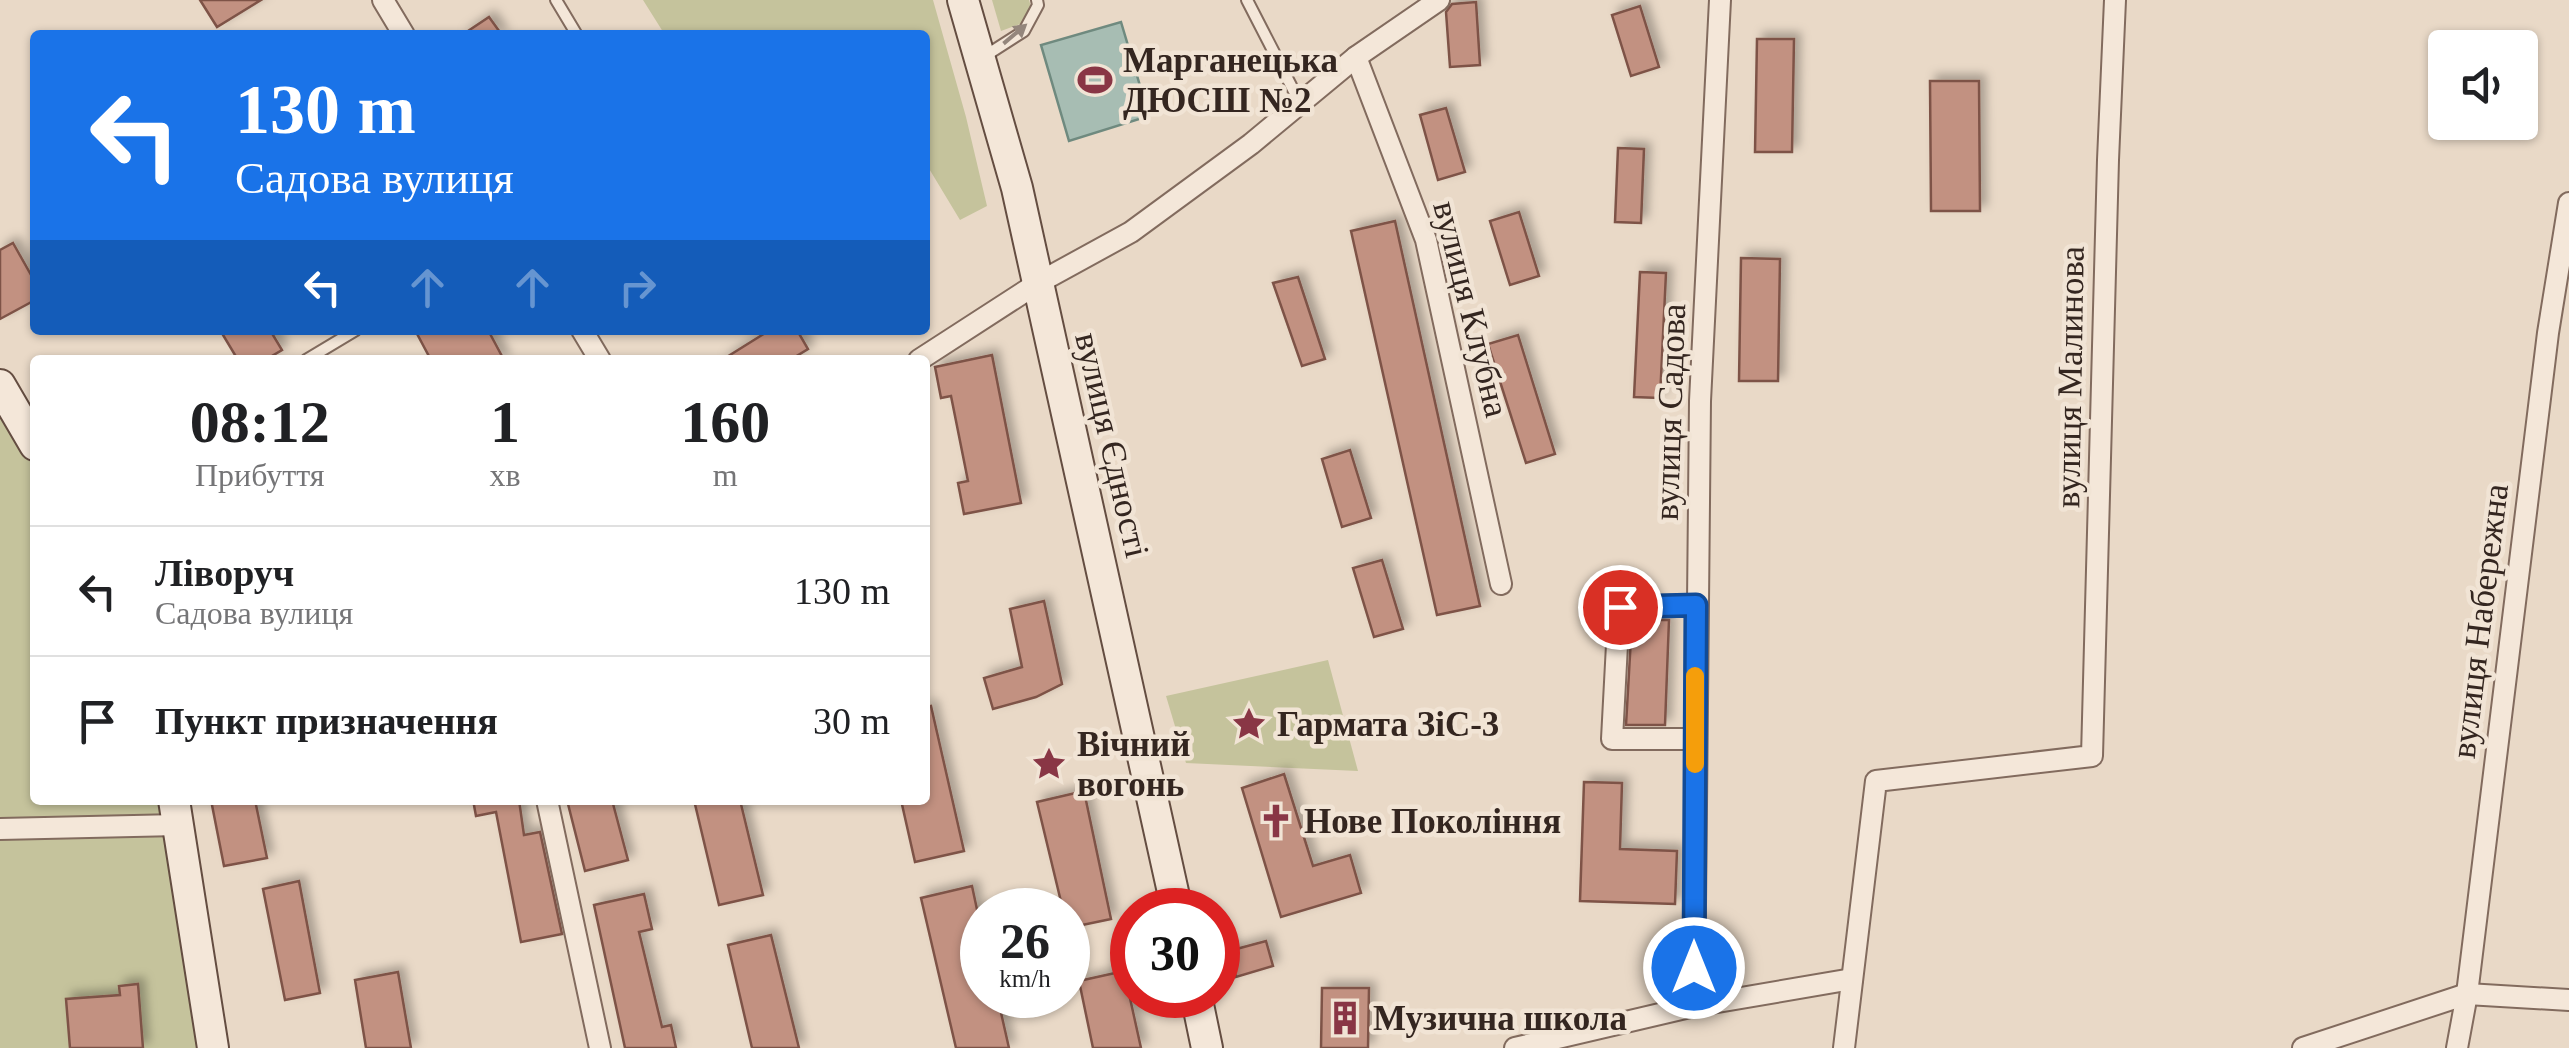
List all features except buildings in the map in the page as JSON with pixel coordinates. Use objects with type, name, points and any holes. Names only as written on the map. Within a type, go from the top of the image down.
[{"type":"street","name":"вулиця Єдності","points":[[964,0],[1017,188],[1172,888]]},
{"type":"street","points":[[927,355],[1038,283],[1131,232],[1251,144],[1356,57],[1439,0]]},
{"type":"street","name":"вулиця Садова","points":[[1694,1006],[1700,401],[1720,0]]},
{"type":"street","name":"вулиця Малинова","points":[[1852,980],[1876,781],[2092,756],[2115,0]]},
{"type":"street","points":[[388,2],[402,30]]},
{"type":"street","name":"вулиця Клубна","points":[[1356,57],[1426,240],[1501,584]]},
{"type":"street","name":"вулиця Набережна","points":[[2457,1048],[2467,994],[2548,333],[2569,203]]},
{"type":"street","points":[[0,385],[30,436]]},
{"type":"street","points":[[1695,740],[1612,739],[1620,607],[1696,605]]},
{"type":"street","points":[[548,805],[600,1048]]},
{"type":"street","points":[[0,829],[176,813],[213,1048]]},
{"type":"street","points":[[1515,1048],[1694,1006],[1852,980],[1844,1048]]},
{"type":"street","points":[[2303,1048],[2467,994],[2569,1000]]},
{"type":"street","points":[[1201,1018],[1208,1048]]},
{"type":"lane","points":[[556,0],[574,30]]},
{"type":"lane","points":[[980,59],[1024,31],[1037,0]]},
{"type":"lane","points":[[1247,0],[1300,103]]},
{"type":"lane","points":[[314,355],[348,335]]},
{"type":"shaded area","points":[[643,0],[933,0],[987,206],[960,220],[930,170],[930,30],[662,30]]},
{"type":"shaded area","points":[[992,0],[1029,0],[1031,7],[1023,23],[1001,31]]},
{"type":"shaded area","name":"Марганецька ДЮСШ №2","points":[[1121,22],[1149,116],[1069,141],[1041,45]]},
{"type":"shaded area","points":[[0,385],[30,436],[30,805],[175,805],[213,1048],[0,1048]]},
{"type":"shaded area","points":[[1328,660],[1358,771],[1186,763],[1166,696]]},
{"type":"slow traffic","points":[[1695,676],[1695,764]]},
{"type":"place","name":"Марганецька ДЮСШ №2","points":[[1095,80]]},
{"type":"place","name":"Гармата ЗіС-3","points":[[1249,724]]},
{"type":"place","name":"Вічний вогонь","points":[[1049,764]]},
{"type":"place","name":"Нове Покоління","points":[[1276,821]]},
{"type":"place","name":"Музична школа","points":[[1345,1018]]},
{"type":"route","points":[[1620,607],[1696,605],[1694,968]]}]
